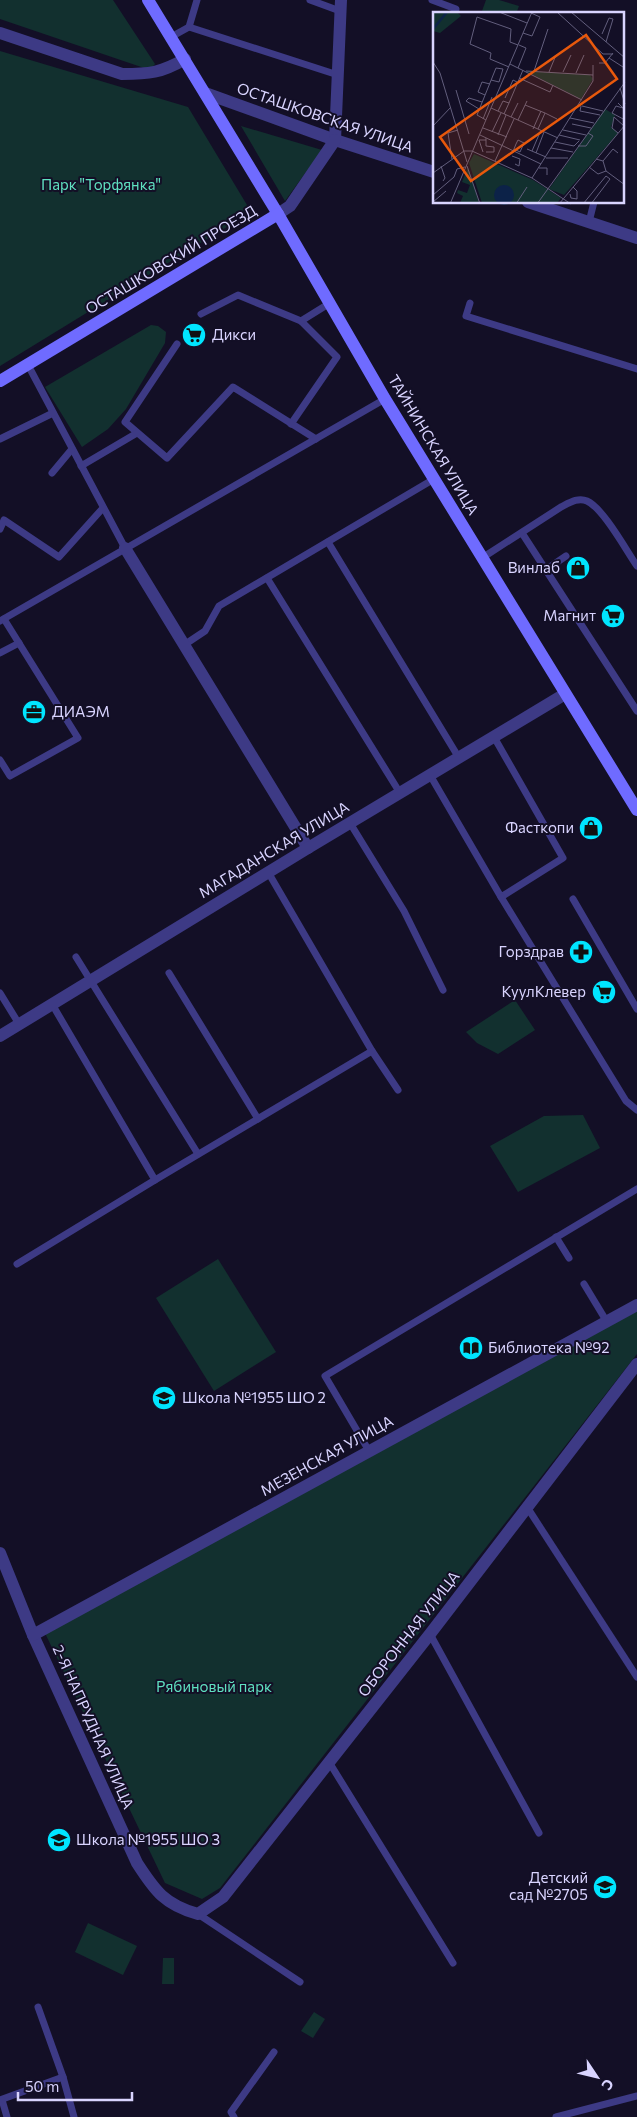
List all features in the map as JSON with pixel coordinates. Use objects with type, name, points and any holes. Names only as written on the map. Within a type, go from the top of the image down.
[{"type":"main road","name":"ТАЙНИНСКАЯ УЛИЦА","points":[[148,0],[278,214],[385,399],[565,694],[636,805]]},
{"type":"main road","name":"ОСТАШКОВСКИЙ ПРОЕЗД","points":[[0,381],[278,214]]},
{"type":"street","points":[[335,140],[340,5]]},
{"type":"street","points":[[0,33],[122,74],[164,71],[185,59]]},
{"type":"street","name":"ОСТАШКОВСКАЯ УЛИЦА","points":[[205,93],[335,140],[433,172]]},
{"type":"street","name":"ОСТАШКОВСКИЙ ПРОЕЗД","points":[[278,214],[290,206],[335,140]]},
{"type":"street","points":[[534,204],[637,238]]},
{"type":"street","points":[[125,548],[308,848]]},
{"type":"street","name":"МАГАДАНСКАЯ УЛИЦА","points":[[0,1036],[268,872],[565,694]]},
{"type":"street","name":"МЕЗЕНСКАЯ УЛИЦА","points":[[33,1635],[637,1305]]},
{"type":"street","name":"ОБОРОННАЯ УЛИЦА","points":[[198,1914],[223,1897],[430,1634],[526,1507],[637,1366]]},
{"type":"street","name":"2-Я НАПРУДНАЯ УЛИЦА","points":[[0,1553],[4,1575],[137,1863],[163,1898],[179,1909],[198,1914]]},
{"type":"lane","points":[[171,37],[189,27],[196,0]]},
{"type":"lane","points":[[310,0],[340,5]]},
{"type":"lane","points":[[432,0],[456,9],[455,12]]},
{"type":"lane","points":[[189,27],[338,75]]},
{"type":"lane","points":[[589,222],[594,204]]},
{"type":"lane","points":[[201,314],[238,295],[301,321],[337,357],[292,424]]},
{"type":"lane","points":[[301,321],[330,303]]},
{"type":"lane","points":[[470,303],[466,316],[637,369]]},
{"type":"lane","points":[[177,344],[125,422],[167,458],[233,387],[316,439]]},
{"type":"lane","points":[[28,365],[125,548]]},
{"type":"lane","points":[[0,760],[10,776],[78,738],[19,643],[2,620],[385,399]]},
{"type":"lane","points":[[0,439],[53,413]]},
{"type":"lane","points":[[82,466],[137,433]]},
{"type":"lane","points":[[52,473],[72,449]]},
{"type":"lane","points":[[184,645],[205,631],[219,606],[434,479]]},
{"type":"lane","points":[[482,558],[575,500],[586,501],[599,510],[637,566]]},
{"type":"lane","points":[[0,529],[4,520],[59,557],[103,508]]},
{"type":"lane","points":[[522,533],[637,711]]},
{"type":"lane","points":[[328,542],[459,758]]},
{"type":"lane","points":[[547,569],[566,556]]},
{"type":"lane","points":[[267,578],[400,793]]},
{"type":"lane","points":[[0,653],[19,643]]},
{"type":"lane","points":[[494,736],[563,858],[501,897]]},
{"type":"lane","points":[[430,775],[501,897],[626,1101],[637,1110]]},
{"type":"lane","points":[[350,823],[404,911],[444,990]]},
{"type":"lane","points":[[268,872],[372,1051],[398,1090]]},
{"type":"lane","points":[[573,899],[637,1009]]},
{"type":"lane","points":[[76,958],[198,1154]]},
{"type":"lane","points":[[169,973],[258,1118]]},
{"type":"lane","points":[[0,993],[19,1024]]},
{"type":"lane","points":[[52,1004],[155,1180]]},
{"type":"lane","points":[[17,1264],[372,1051]]},
{"type":"lane","points":[[369,1452],[325,1376],[637,1189]]},
{"type":"lane","points":[[556,1237],[569,1258]]},
{"type":"lane","points":[[584,1284],[606,1322]]},
{"type":"lane","points":[[526,1507],[637,1677]]},
{"type":"lane","points":[[430,1634],[539,1833]]},
{"type":"lane","points":[[329,1762],[453,1963]]},
{"type":"lane","name":"2-Я НАПРУДНАЯ УЛИЦА","points":[[198,1914],[300,1982]]},
{"type":"lane","points":[[38,2008],[63,2077],[74,2117]]},
{"type":"lane","points":[[234,2117],[231,2112],[274,2052]]},
{"type":"lane","points":[[8,2117],[1,2100],[63,2077]]},
{"type":"lane","points":[[556,2117],[637,2096]]},
{"type":"green space","points":[[0,0],[113,0],[155,64],[150,70],[0,19]]},
{"type":"green space","points":[[486,0],[499,0],[519,6],[517,12],[482,11]]},
{"type":"green space","name":"Парк \"Торфянка\"","points":[[0,51],[188,107],[247,205],[243,217],[0,366]]},
{"type":"green space","points":[[241,126],[322,150],[285,201]]},
{"type":"green space","points":[[151,325],[158,326],[166,332],[165,343],[126,409],[108,429],[82,447],[45,387]]},
{"type":"green space","points":[[515,1000],[535,1030],[498,1054],[477,1043],[466,1032]]},
{"type":"green space","points":[[583,1115],[600,1148],[518,1192],[490,1146],[544,1116]]},
{"type":"green space","points":[[218,1259],[276,1352],[214,1391],[156,1298]]},
{"type":"green space","name":"Рябиновый парк","points":[[637,1310],[637,1354],[220,1888],[202,1899],[165,1883],[45,1633]]},
{"type":"green space","points":[[88,1923],[137,1946],[123,1975],[75,1952]]},
{"type":"green space","points":[[163,1958],[174,1958],[174,1984],[162,1984]]},
{"type":"green space","points":[[314,2012],[325,2019],[313,2038],[301,2031]]},
{"type":"place","name":"Дикси","points":[[194,335]]},
{"type":"place","name":"Винлаб","points":[[578,568]]},
{"type":"place","name":"Магнит","points":[[613,616]]},
{"type":"place","name":"ДИАЭМ","points":[[34,712]]},
{"type":"place","name":"Фасткопи","points":[[591,828]]},
{"type":"place","name":"Горздрав","points":[[581,952]]},
{"type":"place","name":"КуулКлевер","points":[[604,992]]},
{"type":"place","name":"Библиотека №92","points":[[471,1348]]},
{"type":"place","name":"Школа №1955 ШО 2","points":[[164,1398]]},
{"type":"place","name":"Школа №1955 ШО 3","points":[[59,1840]]},
{"type":"place","name":"Детский сад №2705","points":[[605,1887]]}]
